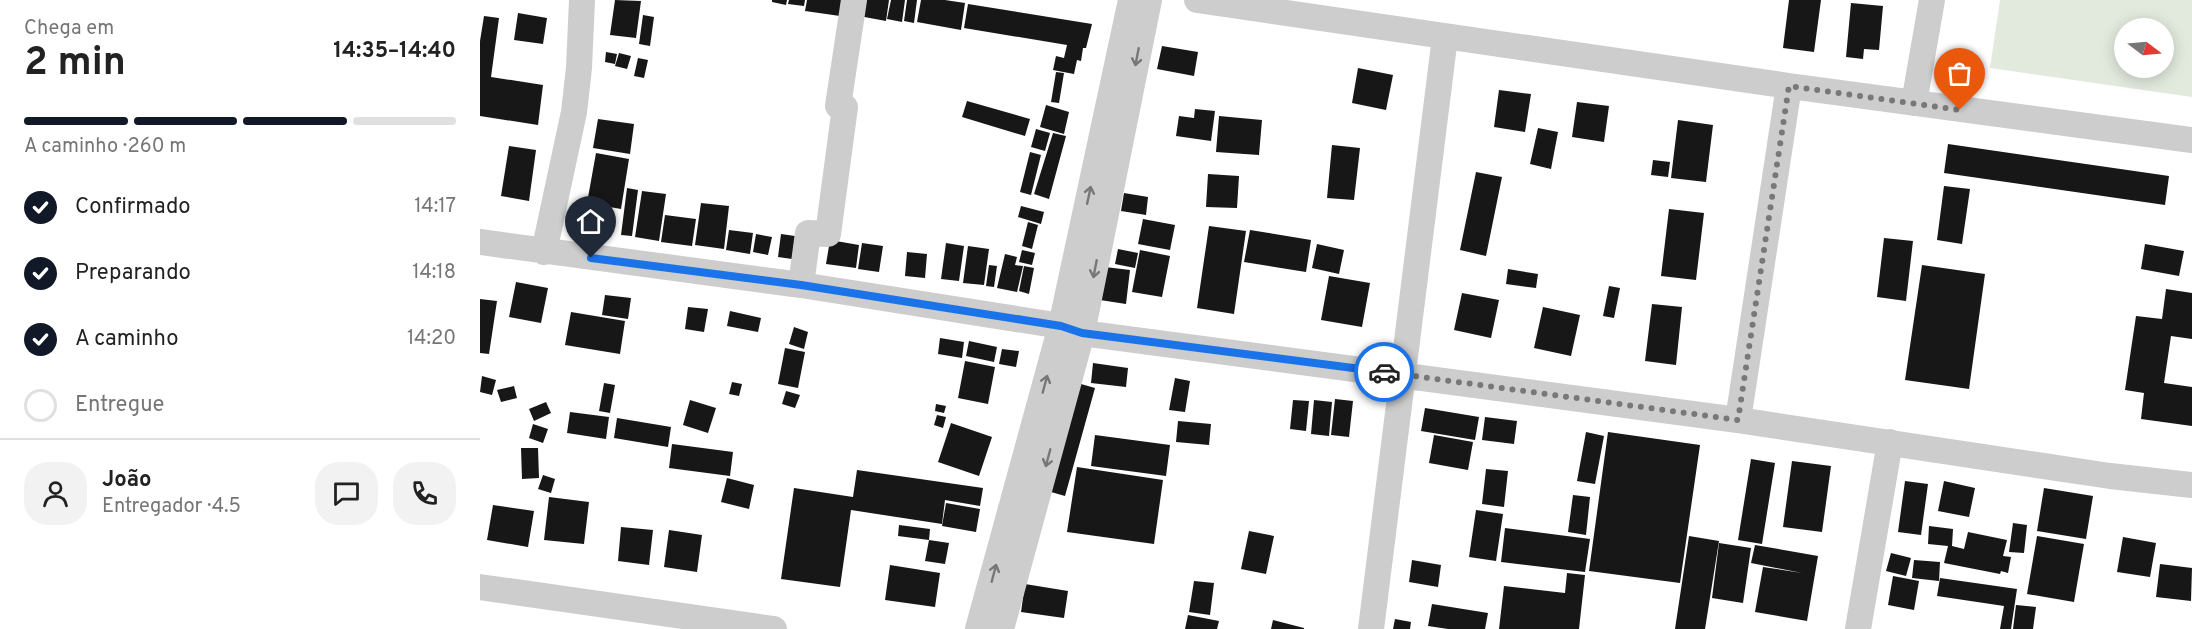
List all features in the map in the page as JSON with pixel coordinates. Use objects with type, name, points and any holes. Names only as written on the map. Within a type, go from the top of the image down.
[{"type":"street","points":[[544,252],[574,112],[579,68],[582,0]]},
{"type":"street","points":[[801,285],[808,232],[828,234],[845,108],[838,106],[854,0]]},
{"type":"street","points":[[978,629],[1071,329],[1131,0]]},
{"type":"street","points":[[1001,629],[1149,0]]},
{"type":"street","points":[[1197,0],[1789,86],[2192,140]]},
{"type":"street","points":[[1914,103],[1932,0]]},
{"type":"street","points":[[1371,629],[1445,37]]},
{"type":"street","points":[[1738,420],[1789,86]]},
{"type":"street","points":[[480,242],[801,285],[1071,329],[1738,420],[2110,476],[2192,485]]},
{"type":"street","points":[[1858,629],[1890,442]]},
{"type":"street","points":[[480,587],[774,629]]},
{"type":"shaded area","points":[[2000,0],[2192,0],[2192,97],[1990,68]]},
{"type":"building","points":[[615,0],[641,1],[636,38],[610,35]]},
{"type":"building","points":[[772,0],[787,0],[786,5],[772,2]]},
{"type":"building","points":[[789,0],[805,0],[804,6],[788,4]]},
{"type":"building","points":[[807,0],[850,0],[847,17],[805,11]]},
{"type":"building","points":[[861,0],[889,0],[886,21],[859,16]]},
{"type":"building","points":[[891,0],[905,0],[902,22],[887,19]]},
{"type":"building","points":[[907,0],[917,0],[914,23],[904,21]]},
{"type":"building","points":[[921,0],[965,3],[961,30],[917,22]]},
{"type":"building","points":[[1789,0],[1821,0],[1814,52],[1783,48]]},
{"type":"building","points":[[1851,3],[1883,6],[1879,50],[1864,49],[1863,59],[1846,57]]},
{"type":"building","points":[[968,4],[1092,24],[1086,48],[1083,48],[1081,61],[1077,60],[1074,74],[1053,70],[1056,56],[1064,58],[1067,45],[964,28]]},
{"type":"building","points":[[518,13],[547,18],[543,44],[514,40]]},
{"type":"building","points":[[643,15],[654,17],[650,46],[639,44]]},
{"type":"building","points":[[484,16],[499,18],[491,77],[543,85],[538,125],[480,116],[480,41]]},
{"type":"building","points":[[1162,46],[1198,52],[1194,76],[1157,69]]},
{"type":"building","points":[[606,52],[617,54],[615,64],[605,62]]},
{"type":"building","points":[[619,53],[631,56],[627,69],[615,66]]},
{"type":"building","points":[[638,58],[648,60],[644,78],[634,76]]},
{"type":"building","points":[[1358,68],[1393,75],[1386,110],[1352,103]]},
{"type":"building","points":[[1056,72],[1064,73],[1059,103],[1051,102]]},
{"type":"building","points":[[1499,90],[1531,94],[1525,132],[1494,127]]},
{"type":"building","points":[[967,101],[1030,119],[1025,136],[962,117]]},
{"type":"building","points":[[1577,102],[1609,106],[1604,142],[1572,137]]},
{"type":"building","points":[[1046,105],[1069,112],[1064,134],[1040,127]]},
{"type":"building","points":[[1195,109],[1215,111],[1211,141],[1176,136],[1179,116],[1194,118]]},
{"type":"building","points":[[1219,116],[1262,120],[1259,155],[1216,152]]},
{"type":"building","points":[[598,119],[634,124],[630,154],[593,148]]},
{"type":"building","points":[[1678,120],[1713,125],[1706,182],[1671,178]]},
{"type":"building","points":[[1538,128],[1558,132],[1551,169],[1530,164]]},
{"type":"building","points":[[1036,129],[1050,133],[1045,151],[1031,147]]},
{"type":"building","points":[[1053,133],[1066,136],[1049,199],[1034,194]]},
{"type":"building","points":[[1948,144],[2169,176],[2165,205],[1944,173]]},
{"type":"building","points":[[1332,145],[1360,148],[1354,200],[1327,198]]},
{"type":"building","points":[[509,146],[536,150],[529,201],[501,196]]},
{"type":"building","points":[[1030,152],[1041,155],[1031,195],[1020,192]]},
{"type":"building","points":[[596,153],[629,159],[621,209],[587,203]]},
{"type":"building","points":[[1653,160],[1670,162],[1668,177],[1651,175]]},
{"type":"building","points":[[1476,172],[1502,177],[1486,256],[1460,250]]},
{"type":"building","points":[[1208,174],[1239,176],[1237,208],[1206,207]]},
{"type":"building","points":[[1944,186],[1970,189],[1962,244],[1937,240]]},
{"type":"building","points":[[627,188],[638,190],[632,236],[621,235]]},
{"type":"building","points":[[642,191],[666,194],[659,241],[635,237]]},
{"type":"building","points":[[1124,193],[1148,197],[1146,215],[1121,211]]},
{"type":"building","points":[[701,203],[729,206],[724,249],[695,245]]},
{"type":"building","points":[[1021,206],[1044,212],[1041,224],[1018,217]]},
{"type":"building","points":[[1669,209],[1704,213],[1696,280],[1661,276]]},
{"type":"building","points":[[665,215],[696,219],[692,246],[661,242]]},
{"type":"building","points":[[1143,219],[1175,225],[1170,250],[1138,244]]},
{"type":"building","points":[[1028,222],[1038,225],[1032,249],[1022,246]]},
{"type":"building","points":[[1209,226],[1246,231],[1234,314],[1197,308]]},
{"type":"building","points":[[729,230],[753,233],[750,254],[726,250]]},
{"type":"building","points":[[1250,230],[1311,240],[1306,272],[1244,262]]},
{"type":"building","points":[[756,234],[772,237],[768,255],[753,252]]},
{"type":"building","points":[[781,234],[795,236],[792,259],[778,257]]},
{"type":"building","points":[[1884,238],[1913,241],[1906,301],[1877,297]]},
{"type":"building","points":[[830,240],[859,245],[856,268],[826,264]]},
{"type":"building","points":[[862,243],[883,246],[879,272],[858,269]]},
{"type":"building","points":[[946,243],[964,246],[959,281],[941,279]]},
{"type":"building","points":[[1317,244],[1344,250],[1339,274],[1312,268]]},
{"type":"building","points":[[2145,244],[2184,251],[2179,276],[2141,269]]},
{"type":"building","points":[[968,246],[989,249],[984,285],[963,283]]},
{"type":"building","points":[[1118,249],[1138,253],[1135,268],[1115,264]]},
{"type":"building","points":[[1022,250],[1035,253],[1032,265],[1019,262]]},
{"type":"building","points":[[1140,250],[1170,256],[1162,297],[1132,292]]},
{"type":"building","points":[[907,252],[927,254],[925,278],[905,276]]},
{"type":"building","points":[[1005,254],[1017,257],[1015,265],[1023,266],[1017,292],[997,288]]},
{"type":"building","points":[[989,265],[997,266],[994,287],[986,286]]},
{"type":"building","points":[[1922,265],[1985,274],[1969,389],[1905,380]]},
{"type":"building","points":[[1024,266],[1034,268],[1029,294],[1019,291]]},
{"type":"building","points":[[1105,267],[1130,270],[1126,304],[1100,300]]},
{"type":"building","points":[[1508,269],[1538,274],[1536,288],[1506,284]]},
{"type":"building","points":[[1329,276],[1370,283],[1362,327],[1321,320]]},
{"type":"building","points":[[516,282],[548,288],[541,323],[509,317]]},
{"type":"building","points":[[1609,286],[1620,288],[1614,318],[1603,316]]},
{"type":"building","points":[[2166,289],[2192,293],[2192,339],[2171,336],[2164,383],[2192,387],[2192,426],[2141,419],[2144,393],[2125,390],[2136,316],[2162,319]]},
{"type":"building","points":[[1462,293],[1499,300],[1491,338],[1454,330]]},
{"type":"building","points":[[605,295],[631,298],[628,319],[602,315]]},
{"type":"building","points":[[480,299],[497,301],[489,354],[480,353]]},
{"type":"building","points":[[1652,304],[1682,307],[1676,365],[1645,361]]},
{"type":"building","points":[[688,307],[708,309],[704,332],[685,329]]},
{"type":"building","points":[[1543,307],[1580,315],[1571,356],[1534,348]]},
{"type":"building","points":[[730,311],[761,318],[758,332],[727,326]]},
{"type":"building","points":[[571,312],[625,321],[620,354],[565,345]]},
{"type":"building","points":[[794,327],[808,332],[804,349],[789,344]]},
{"type":"building","points":[[940,338],[964,342],[962,358],[938,354]]},
{"type":"building","points":[[969,341],[997,347],[994,362],[966,356]]},
{"type":"building","points":[[785,348],[805,352],[798,388],[778,384]]},
{"type":"building","points":[[1002,349],[1019,351],[1016,367],[999,364]]},
{"type":"building","points":[[965,361],[995,367],[988,404],[958,398]]},
{"type":"building","points":[[1093,363],[1128,368],[1126,387],[1091,383]]},
{"type":"building","points":[[482,376],[496,380],[492,395],[480,392]]},
{"type":"building","points":[[1175,378],[1190,381],[1185,412],[1169,410]]},
{"type":"building","points":[[732,382],[742,384],[739,396],[729,394]]},
{"type":"building","points":[[1074,382],[1095,388],[1065,496],[1044,490]]},
{"type":"building","points":[[604,383],[615,385],[610,413],[599,411]]},
{"type":"building","points":[[514,386],[517,398],[501,402],[497,390]]},
{"type":"building","points":[[786,391],[800,395],[795,408],[782,404]]},
{"type":"building","points":[[1335,399],[1353,401],[1349,437],[1331,435]]},
{"type":"building","points":[[690,400],[716,408],[708,433],[683,425]]},
{"type":"building","points":[[1293,400],[1309,401],[1306,431],[1290,429]]},
{"type":"building","points":[[1314,400],[1332,402],[1329,436],[1311,434]]},
{"type":"building","points":[[546,402],[551,413],[534,421],[529,409]]},
{"type":"building","points":[[936,404],[946,406],[944,413],[935,411]]},
{"type":"building","points":[[1425,408],[1479,417],[1475,440],[1421,431]]},
{"type":"building","points":[[570,412],[609,417],[606,439],[567,433]]},
{"type":"building","points":[[937,415],[946,417],[943,428],[934,425]]},
{"type":"building","points":[[1485,417],[1517,421],[1514,444],[1482,440]]},
{"type":"building","points":[[617,418],[671,427],[668,447],[614,438]]},
{"type":"building","points":[[1178,421],[1211,424],[1209,445],[1176,442]]},
{"type":"building","points":[[951,423],[992,437],[979,476],[938,462]]},
{"type":"building","points":[[533,424],[548,429],[543,443],[529,438]]},
{"type":"building","points":[[1586,432],[1604,436],[1595,484],[1577,481]]},
{"type":"building","points":[[1608,432],[1700,445],[1680,583],[1589,571]]},
{"type":"building","points":[[1095,435],[1170,445],[1166,476],[1091,466]]},
{"type":"building","points":[[1434,435],[1473,442],[1468,470],[1429,463]]},
{"type":"building","points":[[672,444],[733,452],[730,476],[669,468]]},
{"type":"building","points":[[521,448],[538,448],[539,478],[522,479]]},
{"type":"building","points":[[1751,459],[1775,463],[1762,544],[1738,540]]},
{"type":"building","points":[[1792,461],[1831,466],[1822,532],[1783,527]]},
{"type":"building","points":[[1077,467],[1163,480],[1154,544],[1067,532]]},
{"type":"building","points":[[1486,469],[1508,471],[1504,507],[1482,504]]},
{"type":"building","points":[[857,470],[983,488],[980,506],[945,500],[942,524],[851,510],[840,587],[781,579],[794,488],[853,497]]},
{"type":"building","points":[[543,475],[555,479],[551,493],[538,489]]},
{"type":"building","points":[[727,478],[754,485],[749,509],[721,502]]},
{"type":"building","points":[[1905,481],[1928,484],[1921,535],[1898,532]]},
{"type":"building","points":[[1944,481],[1975,488],[1969,517],[1938,511]]},
{"type":"building","points":[[2044,488],[2093,496],[2086,539],[2037,531]]},
{"type":"building","points":[[1573,495],[1590,497],[1586,535],[1568,532]]},
{"type":"building","points":[[549,497],[589,502],[584,544],[544,540]]},
{"type":"building","points":[[946,503],[980,509],[976,532],[942,526]]},
{"type":"building","points":[[493,505],[534,511],[528,547],[487,540]]},
{"type":"building","points":[[1476,510],[1503,514],[1496,561],[1469,557]]},
{"type":"building","points":[[2013,523],[2027,525],[2024,553],[2009,552]]},
{"type":"building","points":[[899,525],[930,529],[929,540],[898,536]]},
{"type":"building","points":[[1929,526],[1953,529],[1952,546],[1964,549],[1968,532],[2007,540],[2003,556],[2011,557],[2008,573],[2001,571],[2000,574],[1944,563],[1948,546],[1928,544]]},
{"type":"building","points":[[621,527],[653,530],[649,565],[618,561]]},
{"type":"building","points":[[1505,528],[1590,539],[1585,572],[1501,562]]},
{"type":"building","points":[[669,530],[702,535],[697,572],[664,567]]},
{"type":"building","points":[[1249,531],[1274,536],[1266,574],[1241,569]]},
{"type":"building","points":[[1689,536],[1719,541],[1705,629],[1675,629]]},
{"type":"building","points":[[2037,536],[2084,544],[2074,602],[2027,594]]},
{"type":"building","points":[[2123,537],[2156,543],[2150,577],[2117,572]]},
{"type":"building","points":[[929,540],[949,543],[945,564],[925,561]]},
{"type":"building","points":[[1719,543],[1751,548],[1743,603],[1712,598]]},
{"type":"building","points":[[1755,545],[1818,556],[1807,621],[1755,612],[1763,567],[1802,573],[1751,563]]},
{"type":"building","points":[[1891,553],[1911,558],[1906,576],[1886,571]]},
{"type":"building","points":[[1412,560],[1441,565],[1438,587],[1409,582]]},
{"type":"building","points":[[1914,560],[1940,562],[1939,581],[1912,578]]},
{"type":"building","points":[[2160,564],[2192,568],[2191,601],[2156,597]]},
{"type":"building","points":[[890,565],[940,573],[935,607],[885,600]]},
{"type":"building","points":[[1567,573],[1585,575],[1579,629],[1499,629],[1504,586],[1565,593]]},
{"type":"building","points":[[1893,576],[1919,581],[1914,610],[1888,605]]},
{"type":"building","points":[[1940,578],[2017,589],[2011,629],[2000,629],[2004,606],[1937,596]]},
{"type":"building","points":[[1194,581],[1214,583],[1210,615],[1189,612]]},
{"type":"building","points":[[1025,584],[1068,591],[1064,618],[1021,612]]},
{"type":"building","points":[[1432,604],[1488,613],[1485,629],[1448,629],[1428,626]]},
{"type":"building","points":[[2016,605],[2036,607],[2033,629],[2013,629]]},
{"type":"building","points":[[1188,615],[1219,621],[1217,629],[1185,629]]},
{"type":"building","points":[[1395,619],[1411,622],[1410,629],[1393,629]]},
{"type":"building","points":[[1273,620],[1304,628],[1304,629],[1271,629]]},
{"type":"way so far","points":[[1384,372],[1738,420],[1789,86],[1960,110]]},
{"type":"route","points":[[591,258],[801,285],[1061,326],[1082,333],[1384,372]]}]
